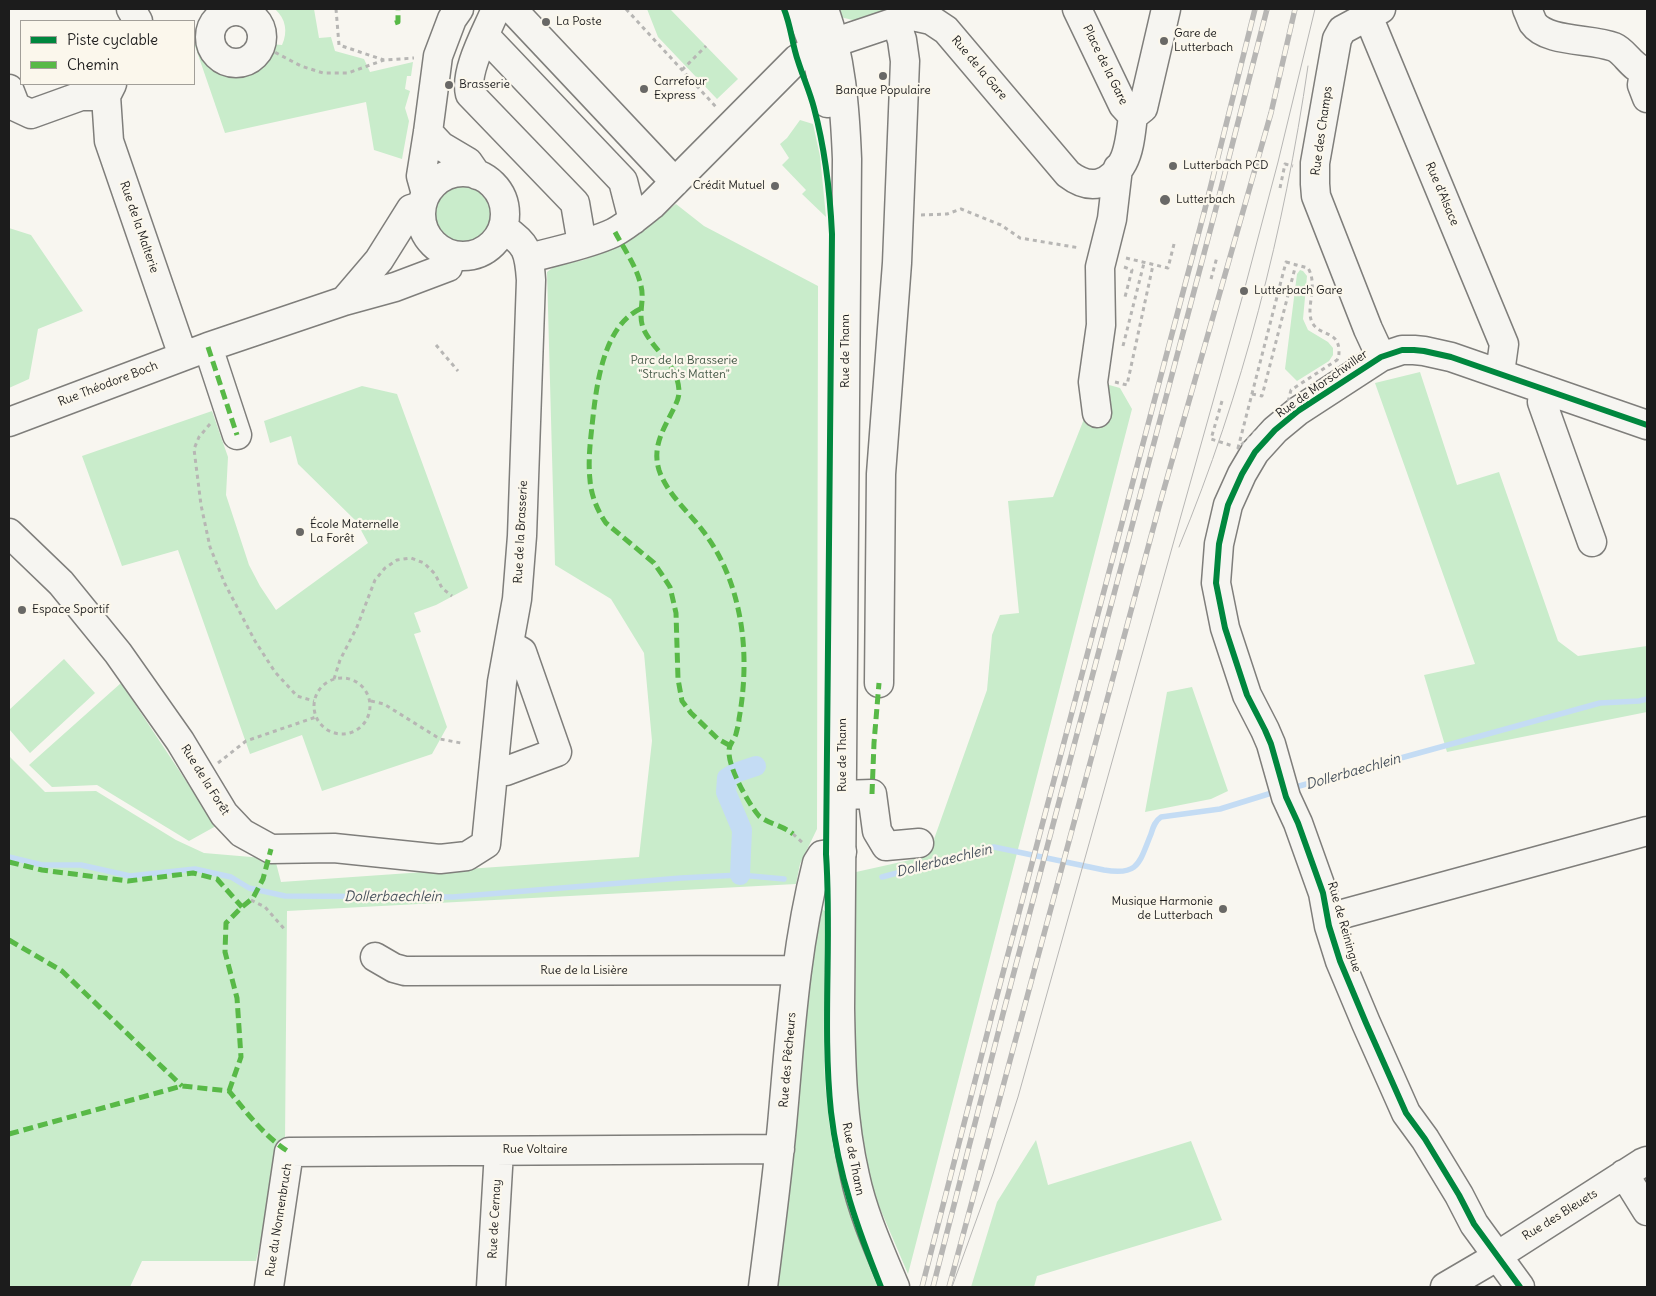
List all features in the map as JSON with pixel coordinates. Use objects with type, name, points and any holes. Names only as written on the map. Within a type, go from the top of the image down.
[{"type":"street","points":[[131,9],[137,20]]},
{"type":"street","points":[[428,132],[441,146],[468,162],[477,174],[498,190],[503,202],[505,215],[503,228],[497,239],[477,255],[451,256],[439,250],[429,241],[423,210],[421,176],[438,56],[449,25],[459,9]]},
{"type":"street","points":[[496,9],[470,71],[467,86],[470,94],[575,203],[582,244]]},
{"type":"street","points":[[512,9],[675,182]]},
{"type":"street","name":"Rue de Thann","points":[[800,9],[806,22],[825,46],[842,87],[847,159],[840,1008],[844,1114],[853,1168],[861,1199],[895,1287]]},
{"type":"street","name":"Rue de Thann","points":[[824,9],[825,46],[832,126],[847,216]]},
{"type":"street","name":"Place de la Gare","points":[[1035,134],[1060,166],[1076,180],[1091,185],[1100,184],[1110,178],[1124,161],[1133,116],[1143,108],[1166,9]]},
{"type":"street","points":[[1527,9],[1534,24],[1554,37],[1600,42],[1616,48],[1646,81]]},
{"type":"street","name":"Place de la Gare","points":[[1079,10],[1123,105],[1133,116]]},
{"type":"street","points":[[249,14],[258,22],[262,33],[261,45],[254,55],[245,62],[233,63],[222,59],[213,51],[209,41],[226,16],[249,14]]},
{"type":"street","name":"Rue des Champs","points":[[1361,15],[1339,34],[1334,46],[1315,162],[1315,184],[1316,196],[1328,228],[1381,357]]},
{"type":"street","name":"Rue d'Alsace","points":[[1361,15],[1504,344],[1500,373]]},
{"type":"street","points":[[503,228],[519,239],[530,258],[582,244],[615,232],[652,205],[797,60],[825,46],[907,16]]},
{"type":"street","points":[[878,683],[881,474],[897,263],[904,61],[902,40],[907,16]]},
{"type":"street","name":"Rue de la Gare","points":[[907,16],[932,20],[946,30],[1035,134]]},
{"type":"street","points":[[485,36],[624,181],[633,220]]},
{"type":"street","name":"Rue de la Malterie","points":[[9,89],[16,106],[31,114],[81,96],[109,90],[109,141],[195,351]]},
{"type":"street","points":[[1097,413],[1093,382],[1101,325],[1100,267],[1111,254],[1112,219],[1118,168]]},
{"type":"street","points":[[415,280],[415,262],[423,210],[433,184],[442,177],[454,173],[477,174]]},
{"type":"street","points":[[344,301],[379,260],[411,208],[423,210]]},
{"type":"street","name":"Rue Théodore Boch","points":[[9,422],[195,351],[344,301],[415,280],[448,267],[451,256]]},
{"type":"street","name":"Rue de la Brasserie","points":[[486,844],[502,682],[517,599],[522,536],[531,280],[530,258]]},
{"type":"street","name":"Rue de Morschwiller","points":[[1219,544],[1228,505],[1234,490],[1255,452],[1265,440],[1298,411],[1355,372],[1381,357],[1402,350],[1424,351],[1452,357],[1647,425]]},
{"type":"street","points":[[195,351],[237,434]]},
{"type":"street","points":[[1544,389],[1542,402],[1592,542]]},
{"type":"street","name":"Rue de la Forêt","points":[[9,533],[61,583],[118,652],[180,741],[224,814],[242,833],[271,849],[334,848],[440,859],[467,856],[486,844]]},
{"type":"street","name":"Rue de Reiningue","points":[[1219,544],[1216,583],[1222,620],[1247,695],[1266,730],[1284,791],[1298,823],[1327,910],[1340,961],[1351,990],[1406,1113],[1425,1139],[1474,1224],[1520,1287]]},
{"type":"street","points":[[493,773],[506,771],[558,752],[522,652],[510,645]]},
{"type":"street","points":[[842,795],[872,794],[877,831],[886,846],[919,843]]},
{"type":"street","points":[[1327,910],[1647,831]]},
{"type":"street","points":[[1327,910],[1577,833]]},
{"type":"street","name":"Rue des Pêcheurs","points":[[763,1287],[780,1149],[796,970],[817,863],[822,855],[842,852]]},
{"type":"street","name":"Rue de la Lisière","points":[[376,957],[384,964],[405,971],[796,970]]},
{"type":"street","name":"Rue Voltaire","points":[[289,1152],[780,1149]]},
{"type":"street","name":"Rue de Cernay","points":[[491,1287],[499,1150]]},
{"type":"street","name":"Rue du Nonnenbruch","points":[[269,1287],[289,1152]]},
{"type":"street","name":"Rue des Bleuets","points":[[1445,1287],[1636,1168],[1647,1211]]},
{"type":"path","points":[[336,9],[339,45],[384,60]]},
{"type":"path","points":[[626,9],[732,125]]},
{"type":"path","points":[[261,45],[300,66],[323,73],[348,73],[384,60],[438,56]]},
{"type":"path","points":[[682,70],[706,46]]},
{"type":"path","points":[[947,214],[961,208],[1001,225],[1020,238],[1111,254],[1168,268],[1174,244]]},
{"type":"path","points":[[1211,279],[1217,257]]},
{"type":"path","points":[[1222,401],[1211,439],[1238,448],[1288,402],[1291,390],[1340,356],[1339,344],[1335,337],[1320,330],[1313,324],[1310,316],[1312,275],[1308,268],[1286,262],[1248,409]]},
{"type":"path","points":[[1252,394],[1262,396],[1296,264]]},
{"type":"path","points":[[1094,377],[1126,385],[1153,265]]},
{"type":"path","points":[[436,346],[458,371]]},
{"type":"path","points":[[214,419],[199,437],[194,449],[201,505],[210,547],[225,584],[255,641],[275,672],[297,696],[314,702]]},
{"type":"path","points":[[334,679],[340,660],[357,627],[375,580],[385,568],[397,560],[411,558],[424,563],[435,574],[442,588],[452,596]]},
{"type":"path","points":[[334,679],[353,680],[363,686],[371,701],[368,718],[362,727],[351,734],[331,733],[324,728],[316,717],[314,702],[320,689],[327,682],[334,679]]},
{"type":"path","points":[[371,701],[384,704],[440,739],[461,743]]},
{"type":"path","points":[[202,776],[246,741],[316,717]]},
{"type":"path","points":[[793,834],[807,847]]},
{"type":"path","points":[[251,900],[264,907],[286,931]]},
{"type":"green space","points":[[275,9],[314,9],[319,38],[331,37],[335,51],[364,59],[370,72],[413,62],[411,76],[407,76],[405,89],[410,91],[405,108],[409,121],[402,159],[374,150],[366,102],[225,133],[195,43],[199,42],[209,57],[224,68],[236,70],[248,67],[261,58],[270,44],[282,45],[285,26]]},
{"type":"green space","points":[[647,9],[670,9],[738,79],[717,99],[658,37]]},
{"type":"green space","points":[[836,9],[894,9],[857,21],[840,17]]},
{"type":"green space","points":[[800,120],[813,124],[820,156],[826,217],[802,194],[806,190],[782,165],[789,158],[780,144],[787,138]]},
{"type":"green space","points":[[463,182],[481,188],[489,196],[495,214],[489,232],[481,240],[463,246],[445,240],[437,232],[431,214],[437,196],[445,188]]},
{"type":"green space","name":"Parc de la Brasserie \"Struch's Matten\"","points":[[676,204],[704,226],[818,286],[817,829],[800,864],[796,884],[287,911],[285,1141],[256,1261],[142,1261],[130,1287],[9,1287],[9,756],[45,792],[96,791],[176,840],[204,853],[275,859],[281,882],[639,857],[652,741],[644,653],[611,599],[555,565],[547,272],[555,266],[584,260],[629,240]]},
{"type":"green space","points":[[9,228],[31,235],[83,311],[38,329],[29,379],[9,388]]},
{"type":"green space","points":[[1300,270],[1307,276],[1303,319],[1308,330],[1328,342],[1333,348],[1333,355],[1329,361],[1297,381],[1285,369],[1297,274]]},
{"type":"green space","points":[[1420,372],[1457,485],[1499,472],[1558,641],[1578,656],[1647,646],[1647,712],[1447,752],[1424,675],[1475,664],[1375,383]]},
{"type":"green space","points":[[1102,383],[1120,388],[1132,409],[908,1274],[872,1186],[860,1122],[855,1060],[856,872],[928,856],[987,690],[992,635],[1000,615],[1019,613],[1008,501],[1053,497],[1086,414]]},
{"type":"green space","points":[[362,386],[397,394],[468,588],[436,605],[414,613],[421,632],[414,634],[447,727],[432,754],[322,791],[302,735],[250,754],[178,550],[122,566],[82,456],[212,411],[228,457],[226,495],[249,565],[276,610],[368,543],[356,521],[298,464],[291,436],[270,443],[264,421]]},
{"type":"green space","points":[[64,659],[95,693],[30,753],[9,729],[9,710]]},
{"type":"green space","points":[[121,683],[216,826],[189,841],[97,785],[52,787],[29,765]]},
{"type":"green space","points":[[1192,687],[1228,791],[1211,799],[1145,812],[1167,692]]},
{"type":"green space","points":[[812,902],[826,912],[824,1063],[831,1136],[847,1202],[861,1245],[878,1287],[775,1287]]},
{"type":"green space","points":[[1036,1140],[1048,1185],[1191,1141],[1222,1220],[1037,1276],[1034,1287],[971,1287],[997,1202]]},
{"type":"waterway","name":"Dollerbaechlein","points":[[1292,788],[1600,703],[1647,699]]},
{"type":"waterway","points":[[740,875],[742,830],[726,792],[727,778],[735,773],[756,766]]},
{"type":"waterway","name":"Dollerbaechlein","points":[[882,877],[994,847],[1104,870],[1124,871],[1131,869],[1140,860],[1154,824],[1161,817],[1220,809],[1278,791]]},
{"type":"waterway","name":"Dollerbaechlein","points":[[9,857],[42,865],[81,865],[130,876],[195,869],[231,877],[249,888],[285,896],[453,897],[681,878],[740,875],[784,879]]},
{"type":"tram line","points":[[952,1287],[993,1174],[1018,1097],[1244,291],[1315,9]]},
{"type":"tram line","points":[[1179,547],[1202,489],[1242,370],[1274,250],[1287,189],[1308,66]]},
{"type":"railway","points":[[922,1287],[1205,209],[1255,9]]},
{"type":"railway","points":[[933,1287],[1267,9]]},
{"type":"railway","points":[[949,1287],[1160,503],[1271,113],[1295,9]]},
{"type":"marked path","points":[[395,23],[398,22],[398,9]]},
{"type":"marked path","points":[[615,232],[639,279],[642,292],[641,319],[644,330],[671,367],[678,383],[678,399],[662,432],[658,446],[657,462],[659,470],[672,495],[703,531],[716,551],[727,572],[738,606],[742,630],[744,668],[739,723],[729,749],[732,766],[744,794],[759,816],[793,834]]},
{"type":"marked path","points":[[640,309],[627,318],[617,330],[603,360],[596,395],[590,446],[589,473],[593,497],[606,523],[654,563],[670,587],[676,613],[678,679],[682,701],[691,713],[718,739],[729,745]]},
{"type":"marked path","points":[[208,347],[237,435]]},
{"type":"marked path","points":[[872,794],[879,683]]},
{"type":"marked path","points":[[229,1091],[241,1057],[237,998],[225,952],[226,923],[253,898],[263,879],[271,849]]},
{"type":"marked path","points":[[9,862],[42,870],[128,881],[193,873],[217,879],[242,907]]},
{"type":"marked path","points":[[9,940],[62,971],[182,1086]]},
{"type":"marked path","points":[[9,1134],[182,1086],[229,1091],[264,1132],[289,1152]]},
{"type":"cycle path","points":[[784,9],[796,55],[811,96],[818,123],[830,202],[832,234],[826,854],[828,886],[828,1080],[834,1135],[844,1180],[864,1244],[881,1287]]},
{"type":"cycle path","points":[[1520,1287],[1474,1224],[1425,1139],[1406,1113],[1340,961],[1329,926],[1323,893],[1298,823],[1286,797],[1271,744],[1247,695],[1225,628],[1216,583],[1219,544],[1228,505],[1242,474],[1255,452],[1275,430],[1298,411],[1381,357],[1402,350],[1424,351],[1451,357],[1647,425]]},
{"type":"place","name":"La Poste","points":[[546,22]]},
{"type":"place","name":"Gare de Lutterbach","points":[[1164,41]]},
{"type":"place","name":"Banque Populaire","points":[[883,76]]},
{"type":"place","name":"Brasserie","points":[[449,85]]},
{"type":"place","name":"Carrefour Express","points":[[644,89]]},
{"type":"place","name":"Lutterbach PCD","points":[[1173,166]]},
{"type":"place","name":"Crédit Mutuel","points":[[775,186]]},
{"type":"place","name":"Lutterbach","points":[[1165,200]]},
{"type":"place","name":"Lutterbach Gare","points":[[1244,291]]},
{"type":"place","name":"École Maternelle La Forêt","points":[[300,532]]},
{"type":"place","name":"Espace Sportif","points":[[22,610]]},
{"type":"place","name":"Musique Harmonie de Lutterbach","points":[[1223,909]]}]
